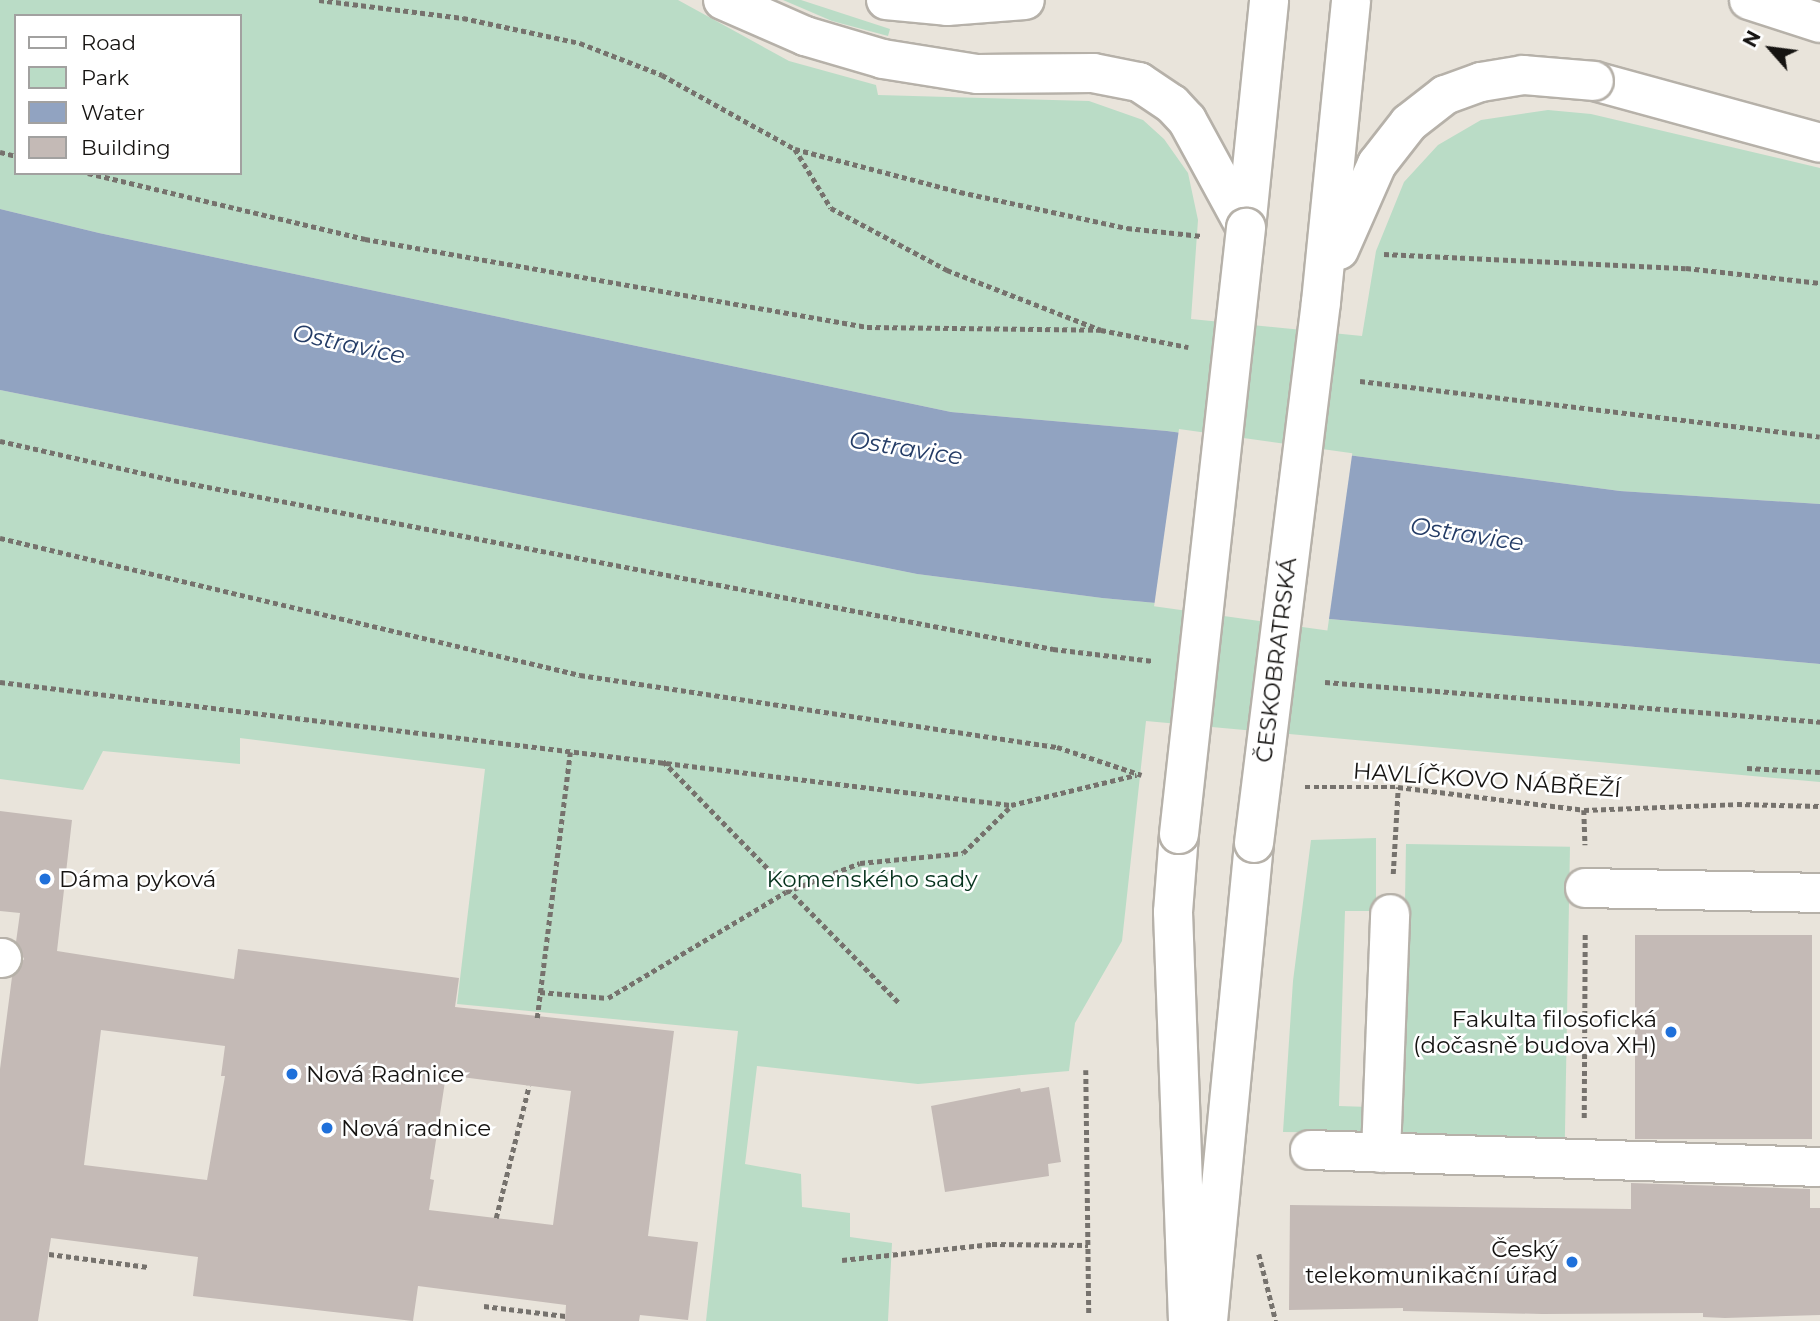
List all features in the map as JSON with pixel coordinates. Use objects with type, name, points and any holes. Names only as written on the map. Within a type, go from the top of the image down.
[{"type":"main road","points":[[723,0],[794,32],[883,60],[977,74],[1093,72],[1139,82],[1172,104],[1187,120],[1245,228]]},
{"type":"main road","points":[[893,2],[985,5],[1026,0]]},
{"type":"main road","points":[[1188,1321],[1172,912],[1269,0]]},
{"type":"main road","name":"ČESKOBRATRSKÁ","points":[[1208,1321],[1254,843],[1321,302],[1351,0]]},
{"type":"main road","points":[[1749,0],[1820,23]]},
{"type":"main road","points":[[1321,302],[1351,218],[1377,164],[1409,123],[1445,94],[1463,87],[1523,75],[1594,81],[1820,143]]},
{"type":"main road","points":[[1585,888],[1820,893]]},
{"type":"main road","points":[[1381,1153],[1390,914]]},
{"type":"main road","points":[[1310,1150],[1820,1167]]},
{"type":"path","points":[[319,0],[463,18],[580,43],[662,75],[794,149],[960,192],[1127,228]]},
{"type":"path","points":[[794,149],[831,208],[947,270],[1101,330],[1188,347]]},
{"type":"path","points":[[96,175],[365,239],[867,327],[1101,330]]},
{"type":"path","points":[[1392,255],[1686,268],[1820,282]]},
{"type":"path","points":[[1360,381],[1820,436]]},
{"type":"path","points":[[0,440],[183,482],[1053,649],[1153,662]]},
{"type":"path","points":[[0,538],[580,675],[1057,747],[1139,774],[1011,805],[662,760],[570,752],[0,682]]},
{"type":"path","points":[[1325,682],[1820,722]]},
{"type":"path","points":[[537,1018],[570,752]]},
{"type":"path","points":[[662,760],[786,892],[899,1003]]},
{"type":"path","points":[[1747,768],[1820,772]]},
{"type":"path","points":[[1390,914],[1398,787]]},
{"type":"path","name":"HAVLÍČKOVO NÁBŘEŽÍ","points":[[1320,788],[1398,787],[1584,810],[1737,804],[1820,806]]},
{"type":"path","points":[[540,992],[608,998],[786,892],[860,863],[963,853],[1011,805]]},
{"type":"path","points":[[1584,810],[1584,1161]]},
{"type":"path","points":[[1086,1070],[1089,1313]]},
{"type":"path","points":[[496,1218],[528,1086]]},
{"type":"path","points":[[1256,1241],[1276,1321]]},
{"type":"path","points":[[842,1260],[992,1244],[1088,1245]]},
{"type":"path","points":[[49,1254],[148,1267]]},
{"type":"path","points":[[484,1306],[565,1316]]},
{"type":"green space","points":[[0,0],[678,0],[789,61],[876,85],[878,95],[1089,101],[1143,120],[1164,139],[1188,173],[1198,220],[1191,319],[1362,336],[1376,251],[1404,182],[1438,145],[1481,120],[1548,110],[1591,114],[1820,168],[1820,504],[1620,491],[1167,431],[951,412],[99,233],[0,209]]},
{"type":"green space","points":[[783,0],[801,0],[890,29],[888,36],[832,21]]},
{"type":"green space","name":"Komenského sady","points":[[0,390],[917,574],[1102,598],[1820,664],[1820,782],[1146,721],[1122,941],[1075,1023],[1069,1071],[918,1084],[757,1066],[745,1164],[801,1174],[802,1207],[850,1213],[850,1237],[892,1243],[888,1321],[706,1321],[738,1031],[457,1004],[485,769],[240,738],[240,764],[103,751],[83,790],[0,779]]},
{"type":"green space","points":[[1376,838],[1376,911],[1345,911],[1339,1106],[1369,1107],[1369,1133],[1283,1132],[1293,981],[1311,840]]},
{"type":"green space","points":[[1406,844],[1570,847],[1565,1141],[1401,1138]]},
{"type":"water","name":"Ostravice","points":[[0,209],[99,233],[951,412],[1167,431],[1620,491],[1820,504],[1820,664],[1102,598],[917,574],[0,390]]},
{"type":"pier","points":[[1179,429],[1352,453],[1327,631],[1154,606]]},
{"type":"building","name":"Nová radnice","points":[[0,811],[72,820],[57,951],[234,979],[238,949],[459,978],[455,1007],[674,1031],[648,1236],[698,1242],[688,1320],[640,1315],[639,1321],[565,1321],[566,1305],[418,1286],[413,1321],[193,1296],[198,1257],[51,1238],[38,1321],[0,1321],[0,1069],[12,977],[24,959],[16,942],[20,913],[0,911]],"holes":[[[101,1030],[225,1046],[221,1076],[225,1076],[207,1180],[84,1165]],[[446,1075],[571,1091],[553,1225],[429,1210],[434,1180],[430,1179]]]},
{"type":"building","points":[[1635,935],[1812,935],[1812,1139],[1635,1139]]},
{"type":"building","points":[[1049,1087],[1061,1162],[1048,1164],[1049,1176],[945,1192],[931,1106],[1020,1088],[1021,1092]]},
{"type":"building","points":[[1631,1183],[1810,1189],[1810,1208],[1820,1208],[1820,1315],[1725,1318],[1703,1317],[1703,1313],[1542,1314],[1403,1311],[1403,1308],[1289,1310],[1290,1205],[1631,1209]]},
{"type":"place","name":"Dáma pyková","points":[[45,879]]},
{"type":"place","name":"Fakulta filosofická (dočasně budova XH)","points":[[1671,1032]]},
{"type":"place","name":"Nová Radnice","points":[[292,1074]]},
{"type":"place","name":"Nová radnice","points":[[327,1128]]},
{"type":"place","name":"Český telekomunikační úřad","points":[[1572,1262]]}]
